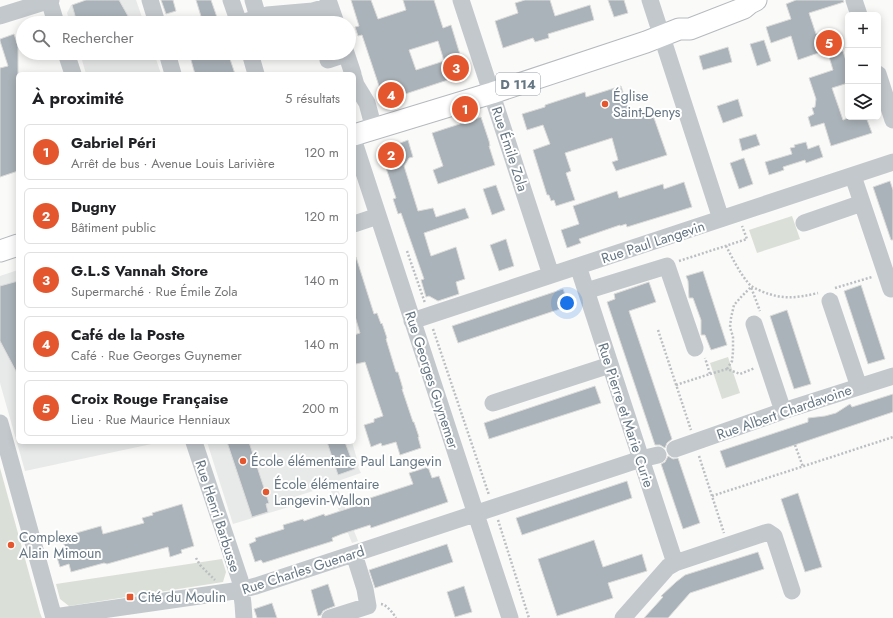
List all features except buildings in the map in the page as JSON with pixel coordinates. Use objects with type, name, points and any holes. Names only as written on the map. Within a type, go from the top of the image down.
[{"type":"main road","name":"D 114","points":[[356,134],[492,92],[670,33],[690,29],[744,8],[745,1]]},
{"type":"main road","points":[[0,252],[16,246]]},
{"type":"street","points":[[0,16],[50,0],[54,16]]},
{"type":"street","points":[[150,0],[155,16]]},
{"type":"street","points":[[231,0],[237,16]]},
{"type":"street","points":[[253,0],[258,16]]},
{"type":"street","name":"Rue Émile Zola","points":[[461,0],[551,275]]},
{"type":"street","points":[[650,0],[670,33],[722,219]]},
{"type":"street","points":[[854,0],[858,12]]},
{"type":"street","points":[[262,16],[329,14]]},
{"type":"street","points":[[68,60],[72,72]]},
{"type":"street","points":[[169,60],[173,72]]},
{"type":"street","points":[[252,60],[255,72]]},
{"type":"street","points":[[348,60],[351,72]]},
{"type":"street","points":[[881,80],[889,96],[893,120]]},
{"type":"street","points":[[356,84],[367,103],[374,129]]},
{"type":"street","name":"Rue Georges Guynemer","points":[[356,148],[510,618]]},
{"type":"street","name":"Rue Paul Langevin","points":[[412,321],[893,162]]},
{"type":"street","points":[[853,176],[888,281]]},
{"type":"street","points":[[804,223],[862,203]]},
{"type":"street","points":[[356,223],[378,216]]},
{"type":"street","name":"Rue Pierre et Marie Curie","points":[[578,266],[675,563]]},
{"type":"street","points":[[586,291],[667,266],[695,348]]},
{"type":"street","points":[[827,296],[859,387]]},
{"type":"street","points":[[754,324],[783,412]]},
{"type":"street","points":[[493,403],[610,365]]},
{"type":"street","name":"Rue Albert Chardavoine","points":[[675,449],[893,376]]},
{"type":"street","points":[[0,423],[54,617]]},
{"type":"street","name":"Rue Henri Barbusse","points":[[195,444],[240,580],[244,618]]},
{"type":"street","points":[[476,514],[641,459],[658,455]]},
{"type":"street","name":"Rue Charles Guenard","points":[[54,617],[241,590],[476,514]]},
{"type":"street","points":[[623,618],[668,567],[675,563],[768,532],[774,536],[792,591]]},
{"type":"street","points":[[330,618],[368,606],[365,589],[354,554]]},
{"type":"path","points":[[667,266],[747,239],[738,214]]},
{"type":"path","points":[[726,246],[740,272],[752,287],[763,320],[754,324]]},
{"type":"path","points":[[752,287],[766,293],[787,298],[827,296],[888,281]]},
{"type":"path","points":[[727,369],[732,361],[733,352],[733,337],[730,327],[734,305],[752,287]]},
{"type":"path","points":[[658,330],[728,546]]},
{"type":"path","points":[[695,348],[703,353],[710,374]]},
{"type":"path","points":[[676,385],[727,369],[740,374],[767,364]]},
{"type":"path","points":[[712,496],[893,437]]},
{"type":"path","points":[[795,445],[803,467]]},
{"type":"path","points":[[494,508],[529,618]]},
{"type":"shaded area","points":[[87,0],[136,0],[142,16],[68,16],[67,13],[71,5]]},
{"type":"shaded area","points":[[82,60],[156,60],[160,72],[85,72]]},
{"type":"shaded area","points":[[792,216],[800,239],[757,253],[749,230]]},
{"type":"shaded area","points":[[16,271],[16,439],[0,383],[0,276]]},
{"type":"shaded area","points":[[728,357],[740,393],[722,399],[710,363]]},
{"type":"shaded area","points":[[17,444],[152,444],[25,471]]},
{"type":"shaded area","name":"École élémentaire Langevin-Wallon","points":[[208,444],[353,444],[359,466],[358,467],[361,473],[335,482],[358,541],[352,543],[329,486],[291,498],[292,506],[233,524]]},
{"type":"shaded area","name":"Complexe Alain Mimoun","points":[[0,468],[40,613],[42,618],[0,618]]},
{"type":"shaded area","points":[[222,559],[226,572],[223,582],[69,606],[60,599],[56,584]]},
{"type":"place","name":"Croix Rouge Française","points":[[829,43]]},
{"type":"place","name":"G.L.S Vannah Store","points":[[456,68]]},
{"type":"place","name":"Café de la Poste","points":[[391,95]]},
{"type":"place","name":"Église Saint-Denys","points":[[605,104]]},
{"type":"place","name":"Gabriel Péri","points":[[465,109]]},
{"type":"place","name":"Dugny","points":[[391,155]]},
{"type":"place","name":"École élémentaire Paul Langevin","points":[[243,461]]},
{"type":"place","name":"École élémentaire Langevin-Wallon","points":[[266,492]]},
{"type":"place","name":"Complexe Alain Mimoun","points":[[11,545]]},
{"type":"place","name":"Cité du Moulin","points":[[130,597]]}]
